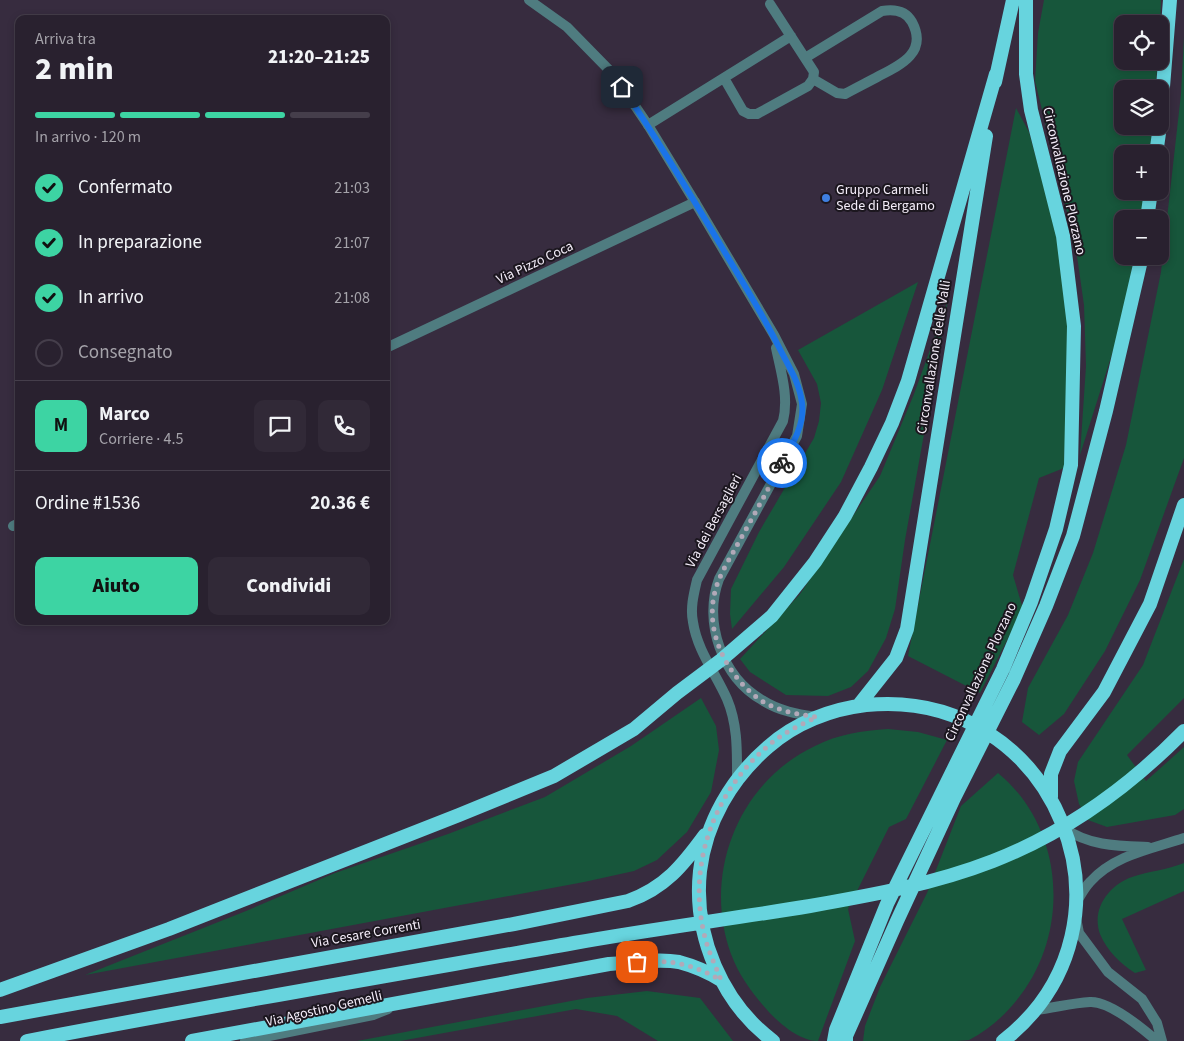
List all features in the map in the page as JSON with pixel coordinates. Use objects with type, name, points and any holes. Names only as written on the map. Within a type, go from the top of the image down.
[{"type":"highway","name":"Circonvallazione delle Valli","points":[[858,706],[896,658],[907,630],[996,74],[1013,0]]},
{"type":"highway","name":"Circonvallazione Plorzano","points":[[834,1041],[836,1030],[888,904],[1003,669],[1031,602],[1056,529],[1071,465],[1074,326],[1063,236],[1028,92],[1026,74],[1026,0]]},
{"type":"highway","points":[[1164,80],[1170,0]]},
{"type":"highway","points":[[0,990],[169,929],[554,776],[634,729],[721,660],[772,616],[815,562],[845,516],[892,423],[908,381],[996,74]]},
{"type":"highway","points":[[846,1041],[846,1036],[901,912],[954,798],[1014,678],[1046,606],[1073,536],[1106,411],[1140,265]]},
{"type":"highway","points":[[1051,798],[1051,774],[1060,751],[1104,692],[1150,604],[1184,505]]},
{"type":"highway","points":[[770,1040],[745,1015],[721,980],[706,940],[699,902],[702,859],[710,829],[721,804],[737,779],[754,758],[793,729],[817,717],[858,706],[902,704],[946,713],[986,732],[1018,757],[1042,784],[1051,798],[1064,828],[1073,856],[1076,908],[1069,943],[1058,973],[1035,1010],[1020,1027],[1003,1041]]},
{"type":"highway","points":[[27,1041],[642,931],[849,900],[961,873],[995,860],[1057,831],[1121,787],[1184,731]]},
{"type":"highway","name":"Via Cesare Correnti","points":[[0,1017],[514,924],[628,900],[645,895],[658,887],[689,857],[710,829]]},
{"type":"highway","points":[[192,1041],[609,964],[651,961],[677,962],[702,970],[721,980]]},
{"type":"street","name":"Via dei Bersaglieri","points":[[529,0],[567,27],[614,75],[648,125],[695,202],[774,335],[797,383],[802,404],[797,436],[719,579],[713,601],[713,614],[717,641],[726,663],[747,688],[760,700],[777,708],[795,714],[817,717]]},
{"type":"street","points":[[724,78],[743,111],[750,114],[757,114],[808,86],[813,79],[814,72],[770,4]]},
{"type":"street","points":[[804,58],[892,5],[911,20],[916,30],[916,43],[913,53],[904,63],[845,94],[837,93],[813,79]]},
{"type":"street","points":[[648,125],[791,36]]},
{"type":"street","name":"Via Pizzo Coca","points":[[390,346],[695,202]]},
{"type":"street","name":"Via dei Bersaglieri","points":[[737,779],[737,742],[733,718],[727,700],[699,643],[692,621],[693,599],[697,580],[783,421],[786,409],[785,396],[774,335]]},
{"type":"street","points":[[1064,828],[1076,837],[1099,844],[1152,847]]},
{"type":"street","points":[[1162,1041],[1157,1023],[1142,999],[1108,972],[1079,933],[1076,908],[1090,882],[1118,861],[1152,847],[1184,838]]},
{"type":"street","name":"Via Agostino Gemelli","points":[[245,1041],[373,1015],[408,1001]]},
{"type":"street","points":[[1035,1010],[1092,1002],[1117,1011],[1140,1025],[1157,1041]]},
{"type":"green space","points":[[1044,0],[1161,0],[1161,15],[1114,15],[1114,70],[1157,70],[1156,80],[1114,80],[1114,135],[1151,135],[1151,145],[1114,145],[1114,200],[1143,200],[1142,210],[1114,210],[1114,265],[1132,265],[1124,316],[1080,455],[1086,366],[1084,305],[1076,249],[1035,81],[1038,33]]},
{"type":"green space","points":[[1184,37],[1184,458],[1140,580],[1105,651],[1064,714],[1039,735],[1022,722],[1028,688],[1068,615],[1093,553],[1126,445],[1162,265],[1169,265],[1168,210],[1181,94]]},
{"type":"green space","points":[[1016,108],[1029,132],[1058,239],[1070,326],[1064,468],[1039,478],[1013,575],[1023,609],[980,693],[908,656]]},
{"type":"green space","points":[[918,282],[882,390],[841,482],[784,567],[732,629],[730,614],[731,589],[759,532],[814,438],[819,421],[821,403],[817,384],[798,350]]},
{"type":"green space","points":[[948,300],[905,540],[895,609],[886,638],[868,671],[851,687],[828,696],[786,695],[750,672],[740,659],[800,594],[880,476],[914,394]]},
{"type":"green space","points":[[1184,559],[1184,698],[1127,755],[1146,781],[1184,747],[1184,809],[1175,815],[1107,827],[1088,820],[1079,804],[1074,781],[1078,762],[1143,665]]},
{"type":"green space","points":[[701,698],[716,726],[719,750],[711,792],[687,832],[657,860],[634,871],[584,882],[85,975],[246,911],[335,873],[448,834],[545,797],[631,746]]},
{"type":"green space","points":[[888,729],[918,732],[947,740],[906,819],[889,827],[848,909],[855,941],[818,1041],[811,1040],[797,1035],[773,1016],[762,1005],[738,970],[731,954],[723,924],[721,893],[725,863],[733,834],[747,807],[765,783],[788,762],[815,746],[841,736]]},
{"type":"green space","points":[[998,773],[1021,796],[1037,823],[1048,852],[1053,883],[1052,915],[1046,945],[1034,975],[1006,1013],[988,1028],[969,1040],[863,1041],[865,1026],[880,987],[927,893],[961,806]]},
{"type":"green space","points":[[1184,863],[1184,891],[1122,919],[1146,970],[1135,973],[1106,946],[1098,925],[1100,907],[1109,892],[1124,881],[1138,875]]},
{"type":"green space","points":[[647,991],[700,998],[733,1041],[658,1041],[617,1016],[576,1009],[400,1041],[357,1041],[587,998]]},
{"type":"way so far","points":[[637,962],[677,962],[702,970],[721,980],[706,940],[699,902],[702,859],[710,829],[721,804],[737,779],[754,758],[793,729],[817,717],[795,714],[760,700],[735,676],[726,663],[717,641],[715,630],[713,601],[719,579],[782,463]]},
{"type":"place","name":"Gruppo Carmeli Sede di Bergamo","points":[[826,198]]},
{"type":"route","points":[[622,87],[648,125],[695,202],[774,335],[794,374],[802,404],[801,420],[797,436],[782,463]]}]
